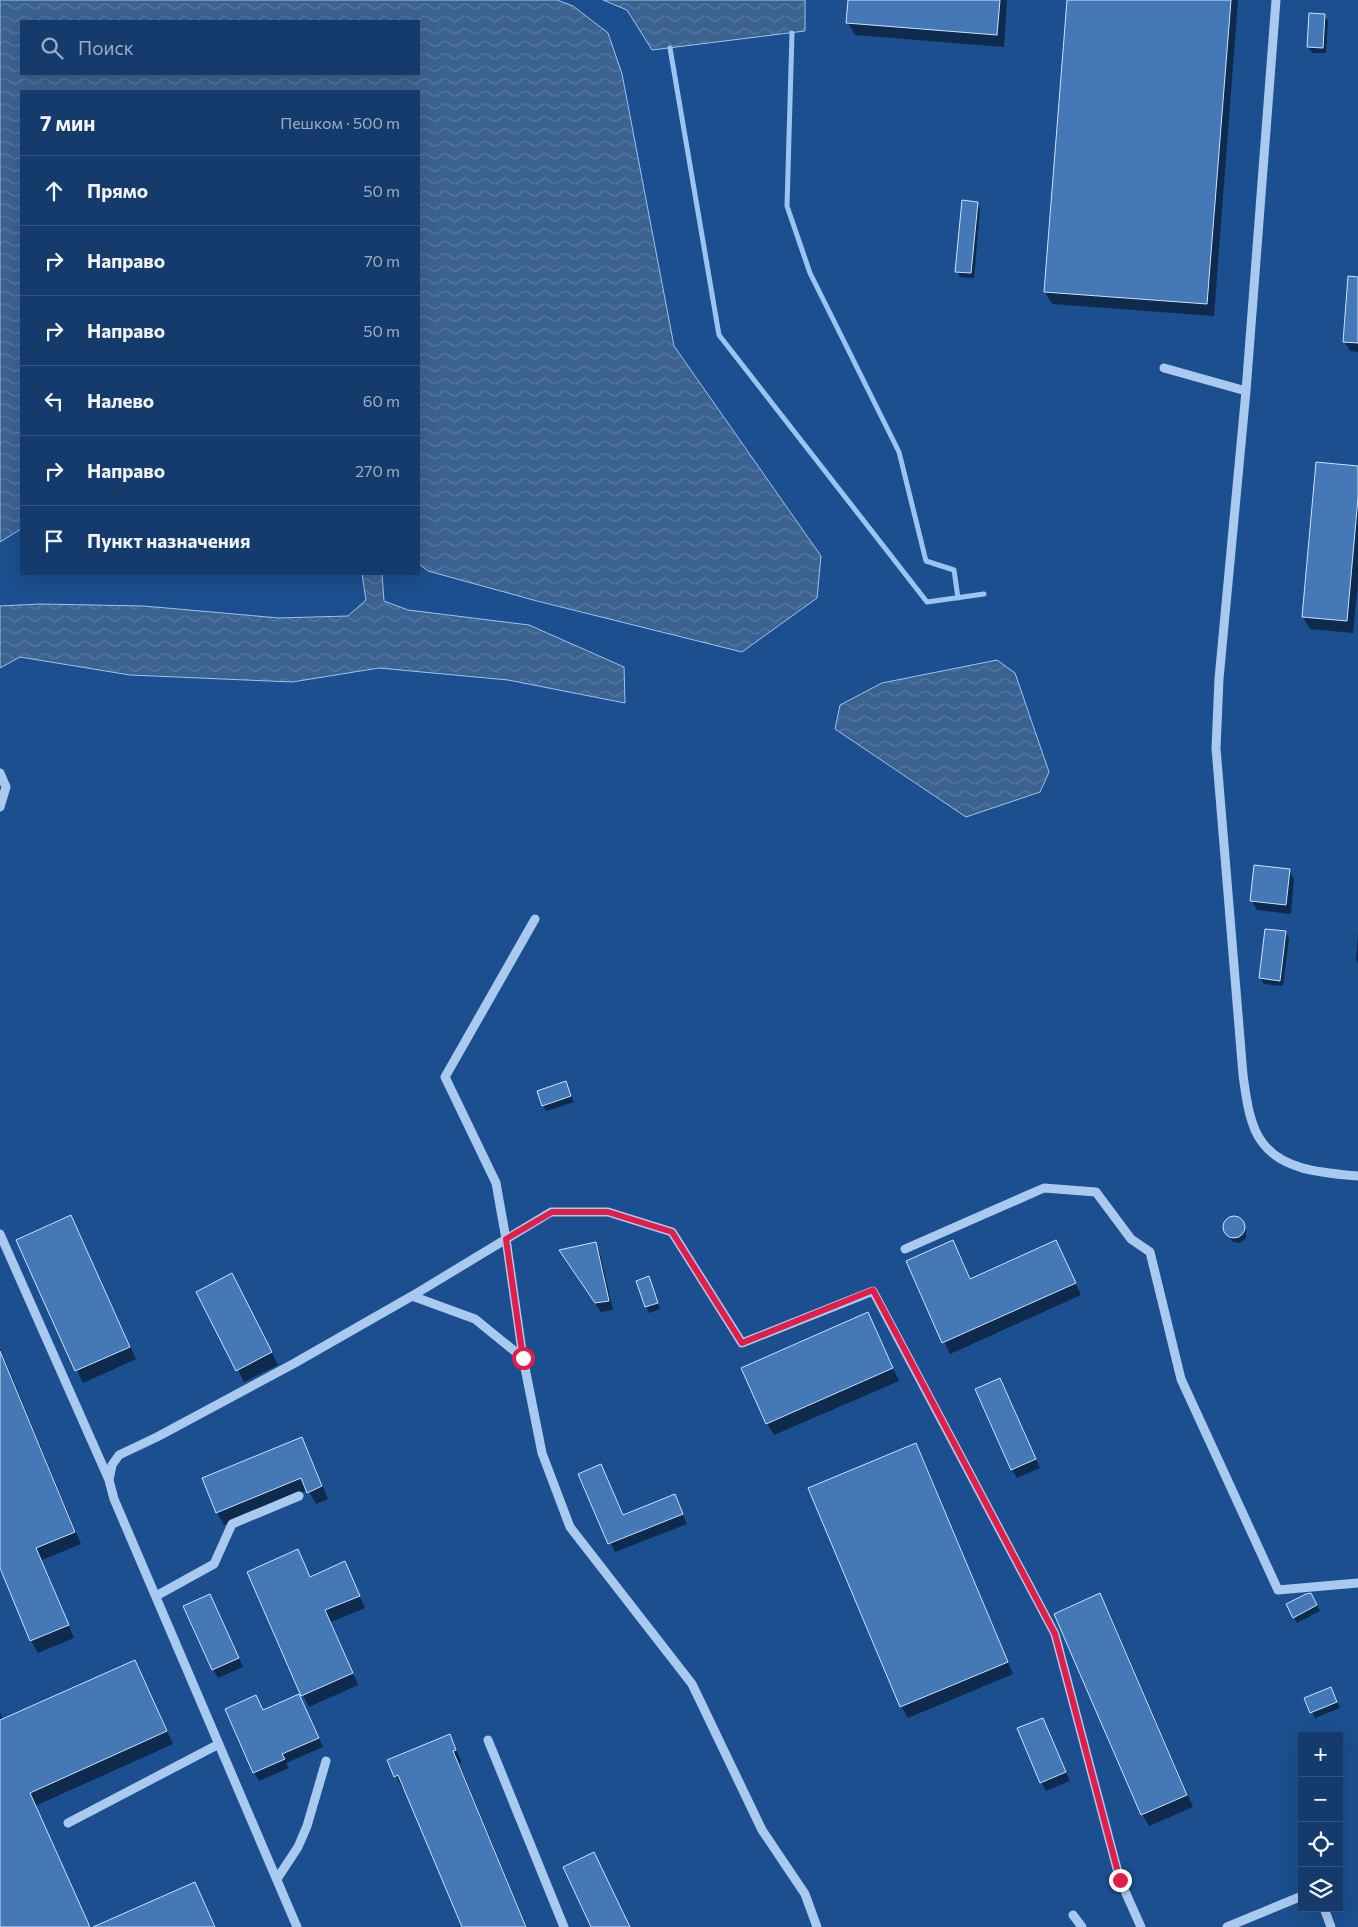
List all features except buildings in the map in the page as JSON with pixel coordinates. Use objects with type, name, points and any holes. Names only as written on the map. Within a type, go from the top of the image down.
[{"type":"lane","points":[[1276,0],[1246,391],[1219,680],[1216,748],[1243,1075],[1249,1112],[1260,1141],[1274,1157],[1316,1172],[1358,1176]]},
{"type":"lane","points":[[1164,368],[1246,391]]},
{"type":"lane","points":[[0,773],[6,787],[0,807]]},
{"type":"lane","points":[[535,919],[445,1077],[496,1183],[523,1358],[542,1453],[570,1526],[692,1684],[762,1830],[805,1894],[817,1927]]},
{"type":"lane","points":[[905,1248],[1044,1188],[1096,1192],[1132,1239],[1150,1252],[1181,1379],[1278,1590],[1358,1583]]},
{"type":"lane","points":[[109,1480],[112,1465],[119,1455],[157,1438],[268,1378],[412,1296],[552,1212],[608,1212],[672,1232],[742,1343],[873,1290],[1055,1634],[1120,1880],[1141,1927]]},
{"type":"lane","points":[[0,1234],[109,1480],[114,1499],[297,1927]]},
{"type":"lane","points":[[412,1296],[475,1319],[523,1358]]},
{"type":"lane","points":[[156,1596],[214,1564],[232,1524],[299,1496]]},
{"type":"lane","points":[[488,1740],[564,1927]]},
{"type":"lane","points":[[68,1823],[219,1744]]},
{"type":"lane","points":[[277,1879],[298,1847],[307,1826],[326,1762]]},
{"type":"lane","points":[[1226,1927],[1298,1898]]},
{"type":"lane","points":[[1325,1912],[1331,1927]]},
{"type":"lane","points":[[1073,1915],[1082,1927]]},
{"type":"water","points":[[0,0],[557,0],[573,6],[608,33],[622,74],[674,346],[821,556],[817,598],[742,652],[537,601],[428,571],[420,565],[420,90],[20,90],[20,530],[0,542]]},
{"type":"water","points":[[603,0],[805,0],[805,31],[652,50],[627,10]]},
{"type":"water","points":[[362,575],[382,575],[384,601],[408,610],[529,625],[624,667],[625,703],[508,680],[379,668],[292,682],[130,675],[20,657],[0,668],[0,606],[40,604],[144,606],[279,618],[348,616],[366,600]]},
{"type":"water","points":[[997,660],[1015,673],[1049,772],[1040,792],[966,817],[835,729],[840,705],[882,683]]},
{"type":"waterway","points":[[792,33],[787,206],[810,273],[899,452],[926,561],[954,570],[958,598]]},
{"type":"waterway","points":[[670,48],[719,335],[927,602],[984,594]]},
{"type":"route","points":[[523,1358],[506,1239],[552,1212],[608,1212],[672,1232],[742,1343],[873,1290],[1055,1634],[1120,1880]]}]
